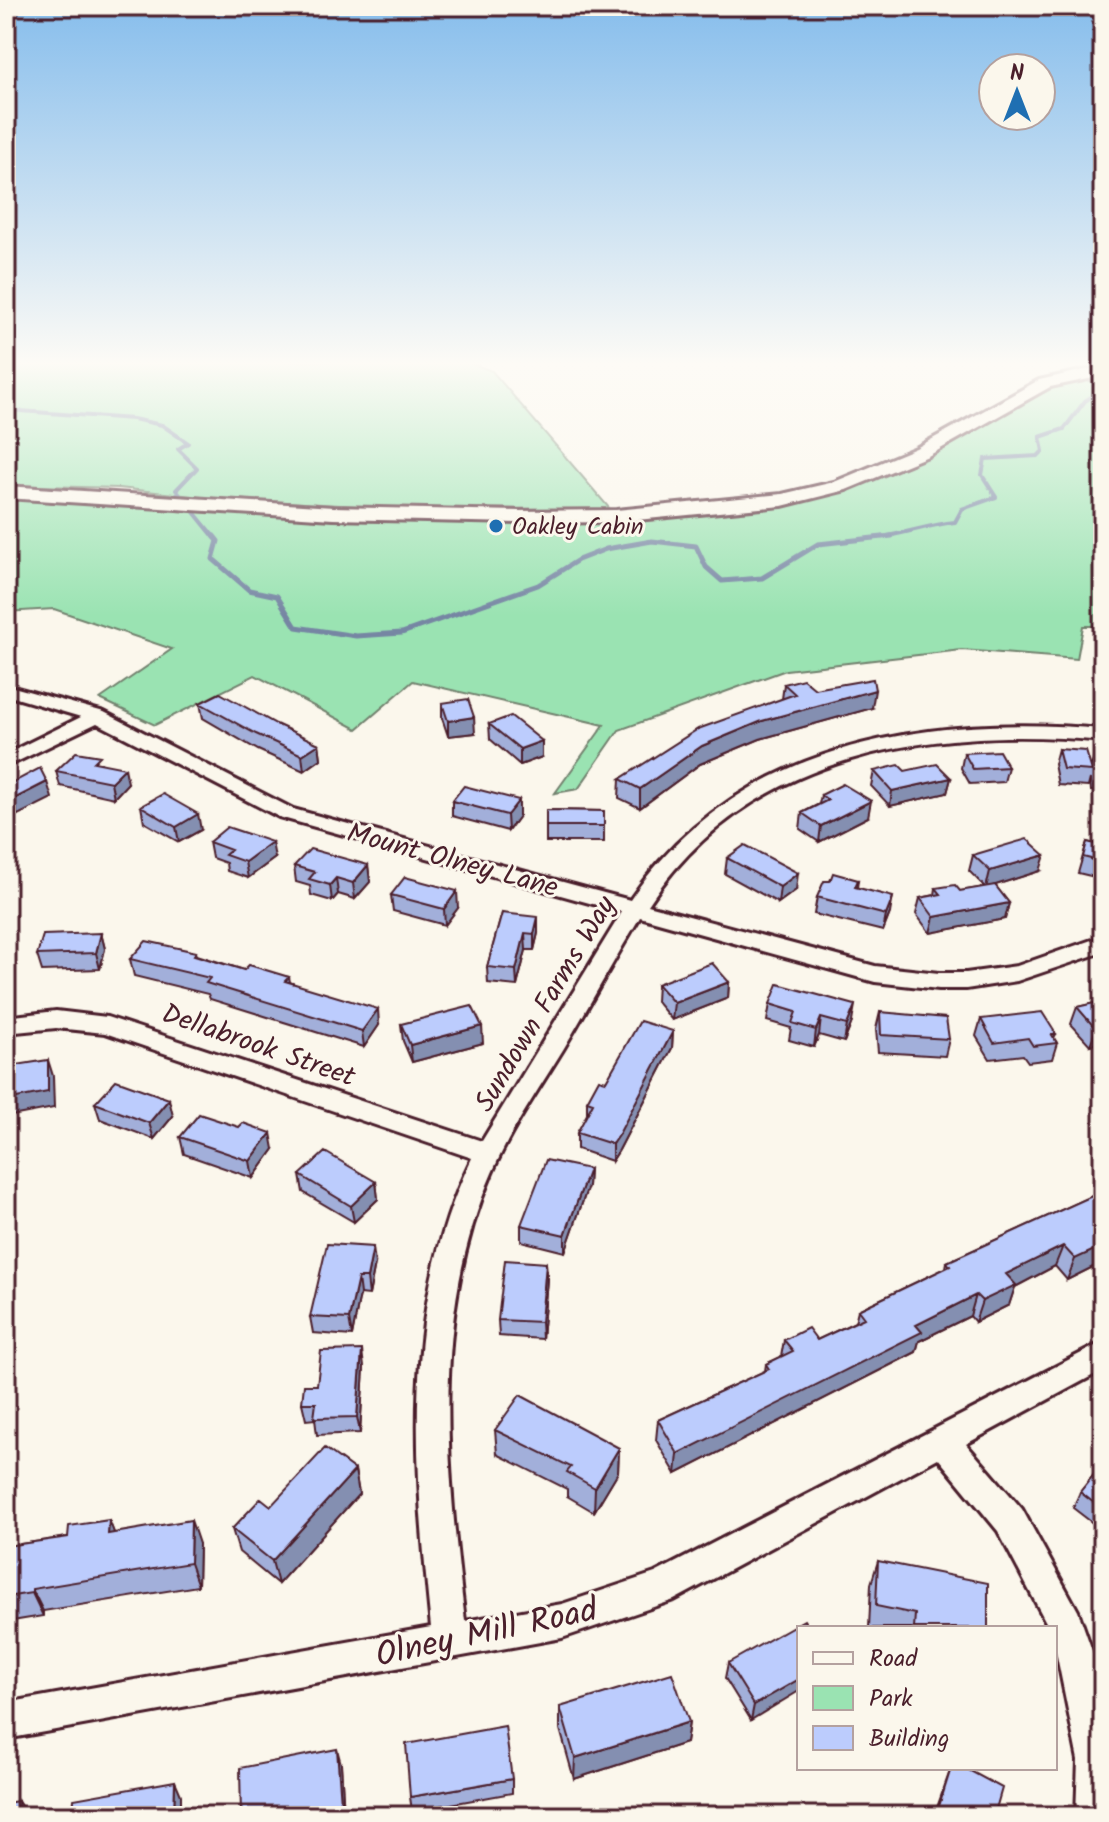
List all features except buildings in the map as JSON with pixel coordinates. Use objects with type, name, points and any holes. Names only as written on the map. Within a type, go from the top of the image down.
[{"type":"street","points":[[6,492],[333,513],[573,518],[782,500],[840,486],[933,446]]},
{"type":"street","name":"Mount Olney Lane","points":[[6,690],[56,701],[97,716],[240,794],[286,813],[875,974],[933,983],[981,982],[1050,965],[1103,943]]},
{"type":"street","points":[[6,761],[97,716]]},
{"type":"street","name":"Sundown Farms Way","points":[[450,1643],[432,1464],[434,1345],[452,1246],[488,1153],[636,909],[673,857],[734,804],[792,773],[846,753],[943,734],[1013,730],[1103,735]]},
{"type":"street","name":"Dellabrook Street","points":[[6,1025],[75,1020],[107,1025],[488,1153]]},
{"type":"street","name":"Olney Mill Road","points":[[6,1721],[562,1621],[662,1588],[1103,1355]]},
{"type":"street","points":[[942,1439],[1010,1520],[1061,1611],[1078,1662],[1097,1760],[1095,1816]]},
{"type":"green space","points":[[6,446],[556,446],[610,509],[395,508],[211,498],[119,488],[6,485]]},
{"type":"green space","points":[[949,446],[1103,446],[1103,626],[1083,626],[1077,659],[962,650],[786,670],[619,730],[578,789],[555,793],[604,725],[413,681],[357,729],[255,675],[155,725],[100,699],[172,649],[54,609],[6,612],[6,491],[439,515],[775,506],[838,492]]},
{"type":"waterway","points":[[183,446],[178,449],[197,468],[176,490],[215,538]]},
{"type":"waterway","points":[[876,538],[955,522],[962,509],[996,497],[982,475],[985,459],[1038,456],[1043,451],[1042,446]]},
{"type":"waterway","points":[[214,536],[218,541],[213,559],[249,590],[277,596],[296,627],[356,636],[402,633],[538,585],[578,560],[606,549],[652,541],[696,546],[706,567],[722,581],[762,578],[818,544],[876,538]]},
{"type":"waterway","points":[[876,538],[892,536]]},
{"type":"place","name":"Oakley Cabin","points":[[496,526]]}]
